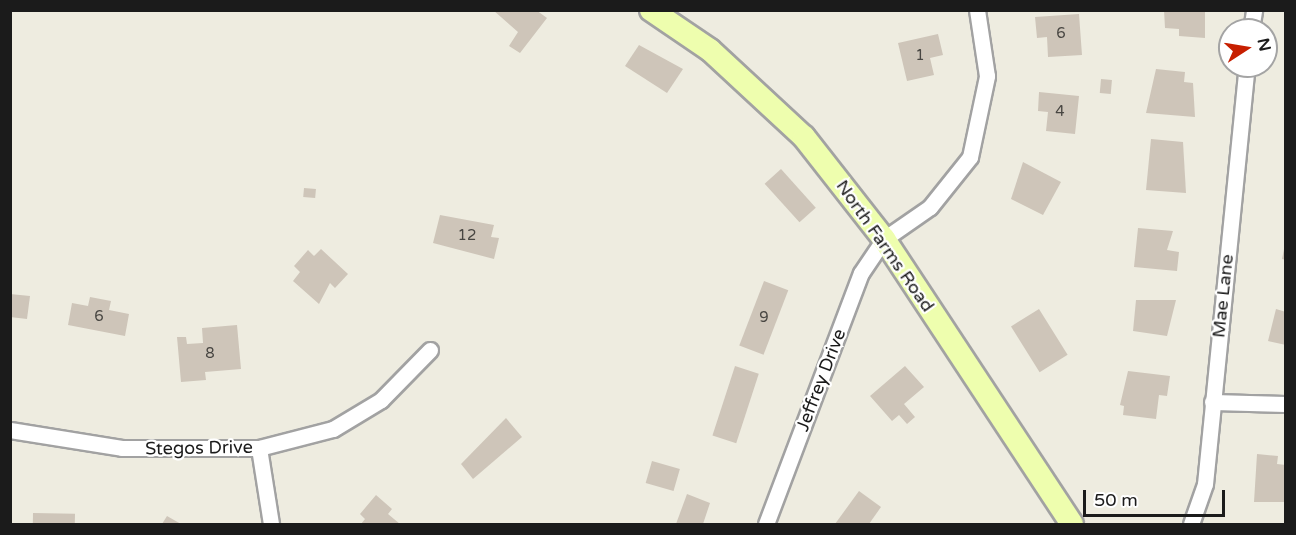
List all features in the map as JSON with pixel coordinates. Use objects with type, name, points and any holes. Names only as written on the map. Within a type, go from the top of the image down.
[{"type":"main road","name":"North Farms Road","points":[[651,10],[710,50],[804,137],[884,239],[1072,525]]},
{"type":"street","points":[[884,239],[930,207],[970,157],[987,76],[976,10]]},
{"type":"street","name":"Mae Lane","points":[[1191,525],[1205,484],[1246,78]]},
{"type":"street","name":"Jeffrey Drive","points":[[766,525],[861,273],[884,239]]},
{"type":"street","name":"Stegos Drive","points":[[10,430],[122,448],[259,448],[333,429],[381,400],[430,350]]},
{"type":"street","points":[[1212,402],[1286,404]]},
{"type":"street","points":[[259,448],[271,525]]},
{"type":"building","points":[[493,10],[536,10],[547,18],[520,53],[509,46],[518,32]]},
{"type":"building","points":[[1164,10],[1205,10],[1205,38],[1179,36],[1179,29],[1165,28]]},
{"type":"building","points":[[1079,14],[1082,55],[1048,57],[1047,37],[1037,38],[1035,17]]},
{"type":"building","points":[[938,34],[943,55],[930,58],[934,75],[907,81],[898,43]]},
{"type":"building","points":[[639,45],[683,69],[667,93],[625,66]]},
{"type":"building","points":[[1156,69],[1185,72],[1184,82],[1193,83],[1195,117],[1146,113]]},
{"type":"building","points":[[1101,79],[1112,80],[1111,94],[1100,93]]},
{"type":"building","points":[[1039,92],[1079,96],[1075,134],[1046,131],[1048,112],[1038,111]]},
{"type":"building","points":[[1151,139],[1183,142],[1186,193],[1146,190]]},
{"type":"building","points":[[1023,162],[1061,182],[1043,215],[1011,199]]},
{"type":"building","points":[[781,169],[816,208],[799,222],[765,184]]},
{"type":"building","points":[[304,188],[316,189],[315,198],[303,197]]},
{"type":"building","points":[[440,215],[494,225],[491,237],[499,238],[494,259],[433,243]]},
{"type":"building","points":[[1138,228],[1173,231],[1167,250],[1179,252],[1177,271],[1134,267]]},
{"type":"building","points":[[1286,239],[1286,260],[1282,259]]},
{"type":"building","points":[[321,249],[348,274],[335,288],[330,283],[319,304],[293,281],[300,272],[294,266],[308,250],[314,256]]},
{"type":"building","points":[[764,281],[788,290],[764,355],[739,345]]},
{"type":"building","points":[[10,294],[30,296],[27,319],[10,317]]},
{"type":"building","points":[[90,297],[111,301],[109,310],[129,314],[125,336],[68,325],[72,303],[88,306]]},
{"type":"building","points":[[1136,300],[1176,300],[1167,336],[1133,331]]},
{"type":"building","points":[[1039,309],[1068,355],[1040,372],[1011,326]]},
{"type":"building","points":[[1276,309],[1286,312],[1286,345],[1268,341]]},
{"type":"building","points":[[237,325],[241,369],[205,372],[206,380],[181,382],[177,337],[186,337],[187,344],[203,343],[202,328]]},
{"type":"building","points":[[735,366],[759,374],[736,443],[712,435]]},
{"type":"building","points":[[905,366],[924,387],[904,404],[915,417],[907,424],[899,415],[892,421],[870,396]]},
{"type":"building","points":[[1128,371],[1170,376],[1167,396],[1159,395],[1156,419],[1123,415],[1124,406],[1120,405]]},
{"type":"building","points":[[506,418],[522,437],[473,479],[461,464]]},
{"type":"building","points":[[1257,454],[1278,456],[1277,464],[1286,465],[1286,502],[1254,502]]},
{"type":"building","points":[[652,461],[680,469],[674,491],[646,483]]},
{"type":"building","points":[[859,491],[881,507],[869,524],[835,524]]},
{"type":"building","points":[[687,494],[710,503],[703,524],[676,524]]},
{"type":"building","points":[[376,495],[392,509],[388,514],[400,524],[361,524],[365,519],[360,514]]},
{"type":"building","points":[[33,513],[75,514],[75,524],[33,524]]},
{"type":"building","points":[[167,516],[181,524],[162,524]]}]
